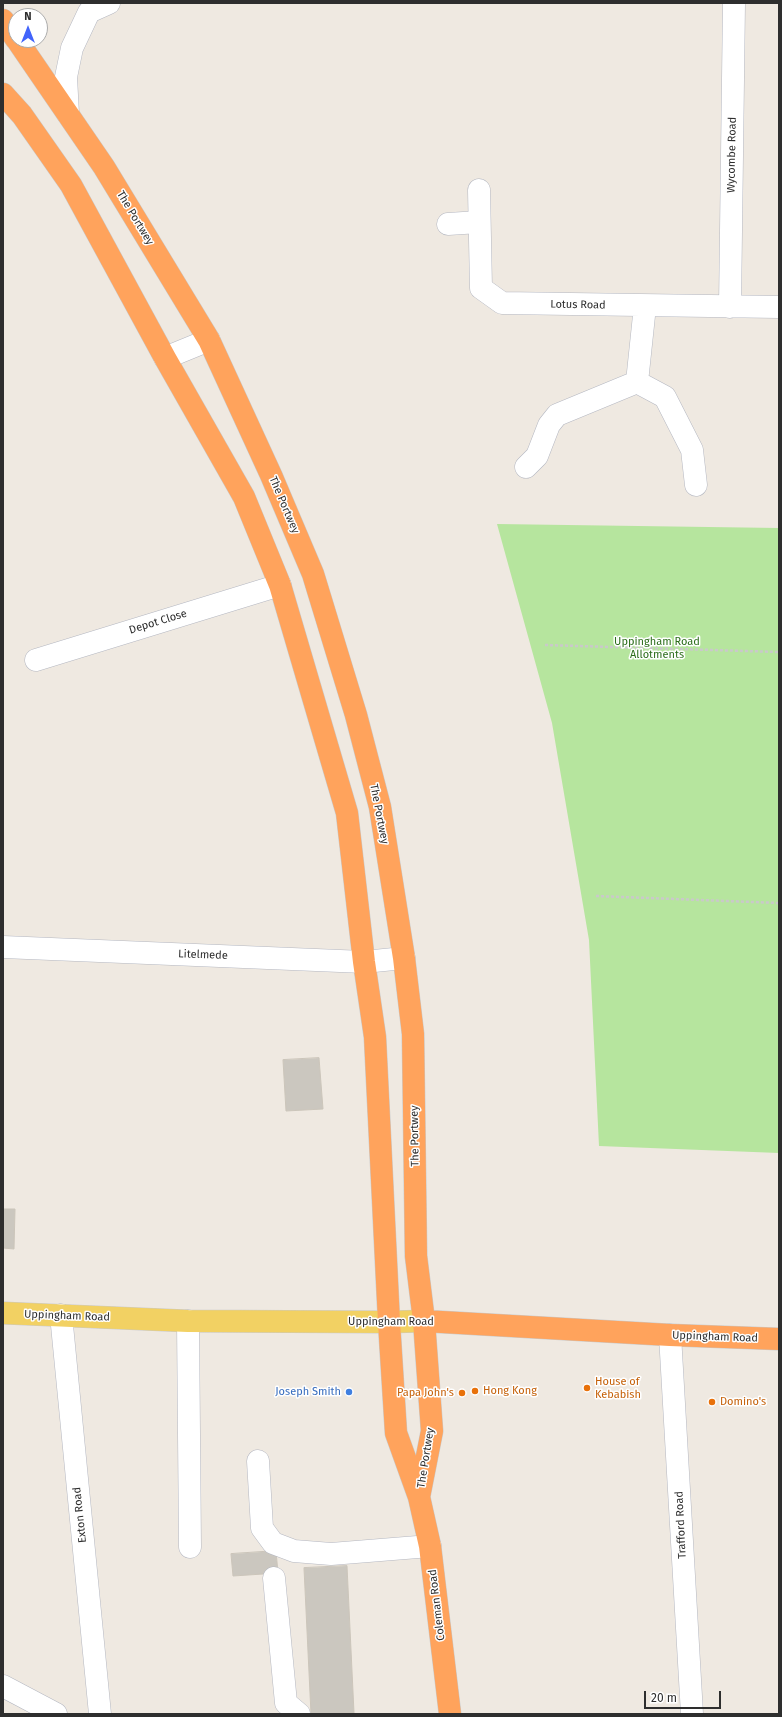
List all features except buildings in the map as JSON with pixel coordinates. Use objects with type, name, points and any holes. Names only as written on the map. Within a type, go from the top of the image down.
[{"type":"highway","name":"The Portwey","points":[[22,48],[104,167],[209,340],[272,475],[313,574],[356,715],[380,807],[404,958],[413,1034],[416,1256],[424,1321],[432,1431],[420,1497]]},
{"type":"highway","name":"The Portwey","points":[[3,94],[22,115],[71,185],[165,358],[244,497],[280,585],[347,813],[364,962],[375,1037],[396,1433],[420,1497]]},
{"type":"highway","name":"Uppingham Road","points":[[424,1321],[670,1335],[779,1339]]},
{"type":"highway","name":"Coleman Road","points":[[420,1497],[430,1546],[450,1714]]},
{"type":"main road","name":"Uppingham Road","points":[[3,1313],[188,1321],[424,1321]]},
{"type":"street","points":[[68,114],[66,77],[72,48],[89,12],[109,3]]},
{"type":"street","name":"Wycombe Road","points":[[730,307],[734,3]]},
{"type":"street","name":"Lotus Road","points":[[479,190],[481,288],[502,303],[779,307]]},
{"type":"street","points":[[448,224],[479,222]]},
{"type":"street","points":[[637,382],[646,306]]},
{"type":"street","points":[[165,358],[209,340]]},
{"type":"street","points":[[526,467],[536,456],[549,425],[557,415],[637,382]]},
{"type":"street","points":[[637,382],[665,397],[692,450],[696,485]]},
{"type":"street","name":"Depot Close","points":[[36,660],[280,585]]},
{"type":"street","name":"Litelmede","points":[[3,947],[364,962],[404,958]]},
{"type":"street","name":"Exton Road","points":[[61,1315],[100,1714]]},
{"type":"street","points":[[188,1321],[190,1547]]},
{"type":"street","name":"Trafford Road","points":[[670,1335],[692,1714]]},
{"type":"street","points":[[258,1461],[262,1528],[273,1544],[294,1551],[331,1554],[430,1546]]},
{"type":"street","points":[[274,1578],[286,1703],[299,1714]]},
{"type":"street","points":[[3,1686],[56,1714]]},
{"type":"path","points":[[545,644],[779,652]]},
{"type":"path","points":[[596,896],[779,903]]},
{"type":"green space","name":"Uppingham Road Allotments","points":[[497,524],[779,528],[779,1153],[599,1146],[589,940],[552,723]]},
{"type":"place","name":"House of Kebabish","points":[[587,1388]]},
{"type":"place","name":"Hong Kong","points":[[475,1391]]},
{"type":"place","name":"Joseph Smith","points":[[349,1392]]},
{"type":"place","name":"Papa John's","points":[[462,1393]]},
{"type":"place","name":"Domino's","points":[[712,1402]]}]
